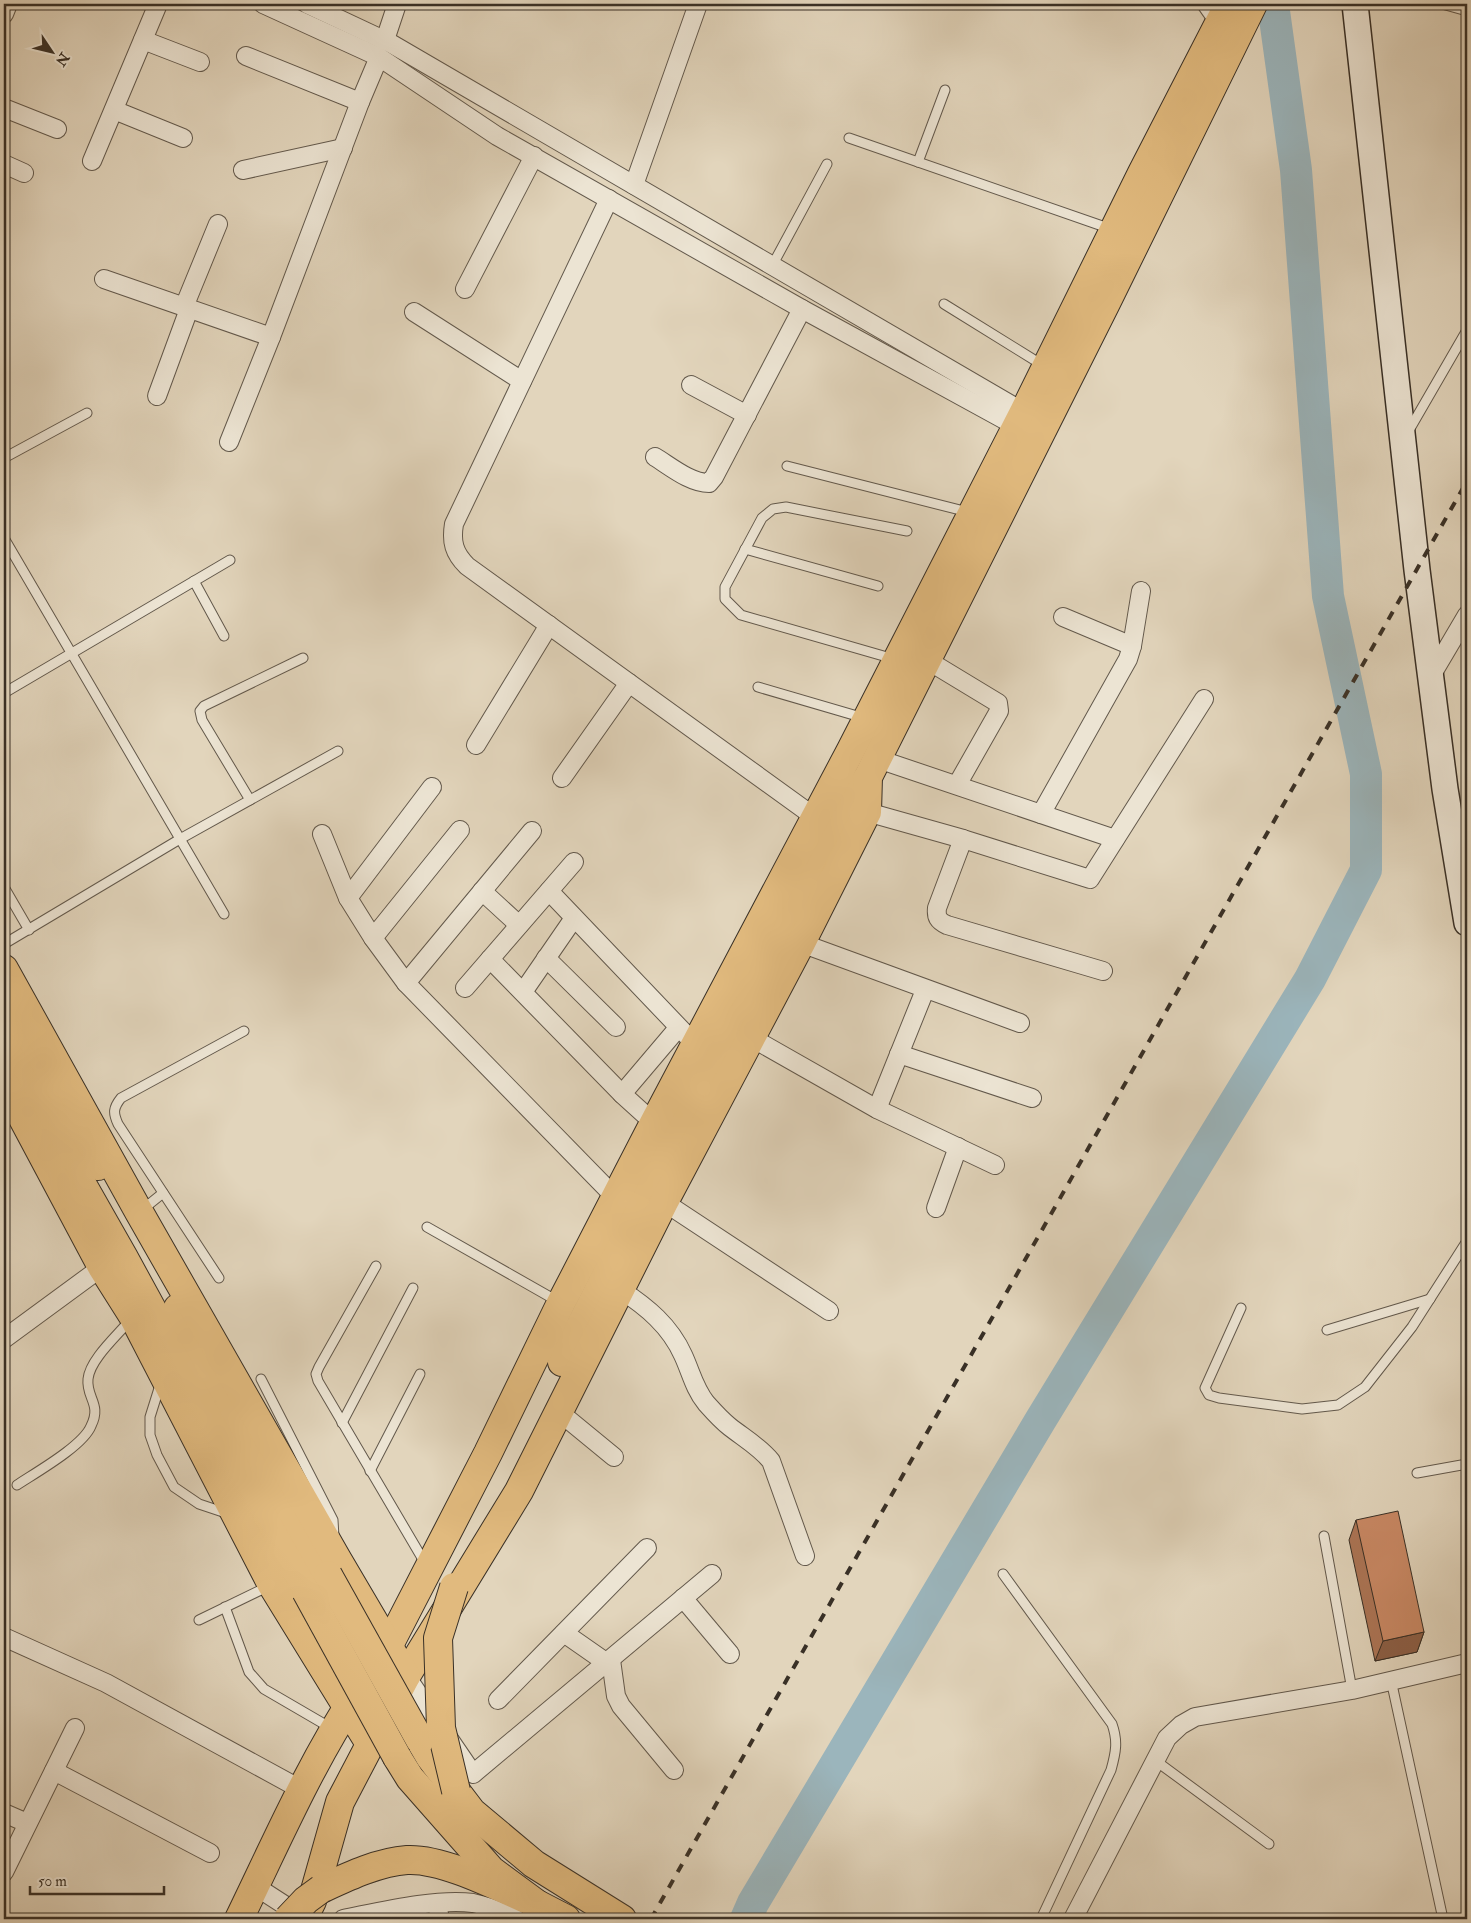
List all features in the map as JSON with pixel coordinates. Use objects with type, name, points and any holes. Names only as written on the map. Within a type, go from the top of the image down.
[{"type":"main road","points":[[456,1791],[441,1728],[438,1638],[454,1587],[474,1539],[764,963],[800,885],[873,768],[927,660],[1031,425],[1253,4]]},
{"type":"main road","points":[[239,1919],[302,1790],[340,1719],[388,1646],[488,1453],[561,1303],[654,1124],[686,1036],[816,818],[971,513],[1031,425],[1046,367],[1223,15]]},
{"type":"main road","points":[[301,1919],[312,1901],[340,1802],[406,1676],[519,1491],[664,1202],[801,944],[867,812],[873,768]]},
{"type":"main road","points":[[4,969],[139,1212],[332,1567],[425,1748],[472,1812],[534,1864],[622,1919]]},
{"type":"main road","points":[[4,1000],[332,1567],[388,1646],[406,1676]]},
{"type":"main road","points":[[4,1047],[124,1258],[397,1757],[410,1778],[526,1912]]},
{"type":"main road","points":[[4,1083],[102,1267],[133,1316],[164,1374],[340,1719],[370,1744]]},
{"type":"main road","points":[[301,1919],[306,1900],[321,1890],[346,1878],[389,1863],[408,1860],[441,1864],[526,1912],[566,1919]]},
{"type":"street","points":[[4,14],[8,4]]},
{"type":"street","points":[[92,161],[158,4]]},
{"type":"street","points":[[263,4],[379,58],[487,129],[802,309],[1031,425]]},
{"type":"street","points":[[308,4],[384,40],[634,185],[772,266],[1031,425]]},
{"type":"street","points":[[384,40],[397,4]]},
{"type":"street","points":[[634,185],[698,4]]},
{"type":"street","points":[[1356,4],[1417,570],[1445,789],[1467,923]]},
{"type":"street","points":[[143,40],[200,62]]},
{"type":"street","points":[[246,56],[360,102]]},
{"type":"street","points":[[229,442],[360,102],[379,58]]},
{"type":"street","points":[[4,108],[58,129]]},
{"type":"street","points":[[114,110],[183,138]]},
{"type":"street","points":[[243,170],[343,148]]},
{"type":"street","points":[[466,290],[534,156]]},
{"type":"street","points":[[4,164],[24,173]]},
{"type":"street","points":[[608,199],[454,524],[452,545],[458,557],[467,566],[816,818]]},
{"type":"street","points":[[157,396],[218,224]]},
{"type":"street","points":[[104,279],[271,337]]},
{"type":"street","points":[[655,457],[702,483],[709,482],[714,477],[802,309]]},
{"type":"street","points":[[414,312],[522,381]]},
{"type":"street","points":[[691,385],[747,415]]},
{"type":"street","points":[[1041,814],[1128,659],[1141,591]]},
{"type":"street","points":[[1431,676],[1467,615]]},
{"type":"street","points":[[1063,617],[1132,646]]},
{"type":"street","points":[[476,744],[549,625]]},
{"type":"street","points":[[927,660],[998,703],[999,711],[956,785]]},
{"type":"street","points":[[562,778],[629,683]]},
{"type":"street","points":[[867,812],[1090,879],[1204,699]]},
{"type":"street","points":[[873,768],[956,785],[1115,839]]},
{"type":"street","points":[[348,898],[432,786]]},
{"type":"street","points":[[1445,789],[1467,819]]},
{"type":"street","points":[[373,938],[460,830]]},
{"type":"street","points":[[406,983],[532,831]]},
{"type":"street","points":[[322,834],[348,898],[373,938],[406,983],[616,1198]]},
{"type":"street","points":[[962,839],[937,908],[936,916],[940,922],[1103,970]]},
{"type":"street","points":[[465,988],[574,862]]},
{"type":"street","points":[[482,891],[519,925]]},
{"type":"street","points":[[548,891],[686,1036],[622,1094]]},
{"type":"street","points":[[523,992],[574,918]]},
{"type":"street","points":[[801,944],[1020,1023]]},
{"type":"street","points":[[546,958],[616,1027]]},
{"type":"street","points":[[490,959],[622,1094],[654,1124]]},
{"type":"street","points":[[877,1109],[925,990]]},
{"type":"street","points":[[752,1038],[877,1109],[995,1165]]},
{"type":"street","points":[[899,1054],[1032,1098]]},
{"type":"street","points":[[936,1208],[958,1147]]},
{"type":"street","points":[[664,1202],[829,1311]]},
{"type":"street","points":[[4,1339],[102,1267]]},
{"type":"street","points":[[621,1290],[658,1318],[672,1336],[683,1356],[691,1379],[700,1396],[728,1426],[763,1451],[771,1462],[804,1556]]},
{"type":"street","points":[[558,1411],[614,1457]]},
{"type":"street","points":[[498,1700],[647,1548]]},
{"type":"street","points":[[406,1676],[473,1774],[712,1574]]},
{"type":"street","points":[[684,1598],[730,1654]]},
{"type":"street","points":[[564,1633],[609,1661],[616,1696],[621,1706],[674,1770]]},
{"type":"street","points":[[4,1637],[106,1683],[302,1790]]},
{"type":"street","points":[[1073,1919],[1167,1738],[1181,1725],[1195,1717],[1352,1690],[1467,1663]]},
{"type":"street","points":[[4,1872],[75,1728]]},
{"type":"street","points":[[54,1771],[210,1853]]},
{"type":"street","points":[[4,1813],[27,1823]]},
{"type":"street","points":[[255,1886],[301,1919]]},
{"type":"street","points":[[343,1919],[382,1911],[438,1912],[472,1903],[526,1912]]},
{"type":"lane","points":[[1201,4],[1223,15]]},
{"type":"lane","points":[[1442,4],[1467,11]]},
{"type":"lane","points":[[918,162],[945,90]]},
{"type":"lane","points":[[849,138],[1114,230]]},
{"type":"lane","points":[[772,266],[828,164]]},
{"type":"lane","points":[[944,304],[1046,367]]},
{"type":"lane","points":[[1403,440],[1467,330]]},
{"type":"lane","points":[[4,458],[87,413]]},
{"type":"lane","points":[[787,466],[971,513]]},
{"type":"lane","points":[[897,660],[741,615],[725,599],[725,587],[762,518],[773,509],[786,507],[907,531]]},
{"type":"lane","points":[[4,538],[224,914]]},
{"type":"lane","points":[[745,550],[878,586]]},
{"type":"lane","points":[[4,693],[230,560]]},
{"type":"lane","points":[[194,581],[224,636]]},
{"type":"lane","points":[[250,800],[202,720],[200,712],[204,706],[303,658]]},
{"type":"lane","points":[[758,688],[867,719]]},
{"type":"lane","points":[[4,944],[180,839],[338,751]]},
{"type":"lane","points":[[4,887],[29,930]]},
{"type":"lane","points":[[219,1278],[118,1124],[114,1114],[115,1105],[121,1098],[244,1031]]},
{"type":"lane","points":[[139,1212],[163,1193]]},
{"type":"lane","points":[[428,1226],[561,1303]]},
{"type":"lane","points":[[1241,1308],[1205,1388],[1209,1395],[1302,1409],[1338,1405],[1365,1387],[1412,1327],[1467,1241]]},
{"type":"lane","points":[[376,1266],[316,1374],[318,1381],[342,1423],[428,1569]]},
{"type":"lane","points":[[342,1423],[413,1288]]},
{"type":"lane","points":[[1326,1330],[1430,1299]]},
{"type":"lane","points":[[17,1486],[79,1442],[91,1428],[96,1410],[88,1379],[94,1363],[133,1316]]},
{"type":"lane","points":[[164,1374],[150,1417],[150,1435],[156,1455],[174,1487],[199,1504],[237,1516]]},
{"type":"lane","points":[[370,1471],[420,1374]]},
{"type":"lane","points":[[261,1379],[333,1520],[332,1567]]},
{"type":"lane","points":[[1417,1473],[1467,1464]]},
{"type":"lane","points":[[1324,1536],[1352,1690]]},
{"type":"lane","points":[[1003,1574],[1112,1724],[1117,1738],[1117,1752],[1111,1770],[1041,1919]]},
{"type":"lane","points":[[199,1620],[272,1585]]},
{"type":"lane","points":[[224,1607],[249,1672],[264,1689],[340,1719]]},
{"type":"lane","points":[[1391,1680],[1443,1919]]},
{"type":"lane","points":[[1156,1761],[1269,1844]]},
{"type":"building","points":[[1398,1511],[1424,1632],[1383,1641],[1356,1520]]},
{"type":"waterway","points":[[746,1919],[753,1903],[1040,1421],[1310,979],[1366,870],[1366,774],[1328,596],[1296,170],[1273,4]]},
{"type":"railway","points":[[651,1919],[1467,481]]}]
